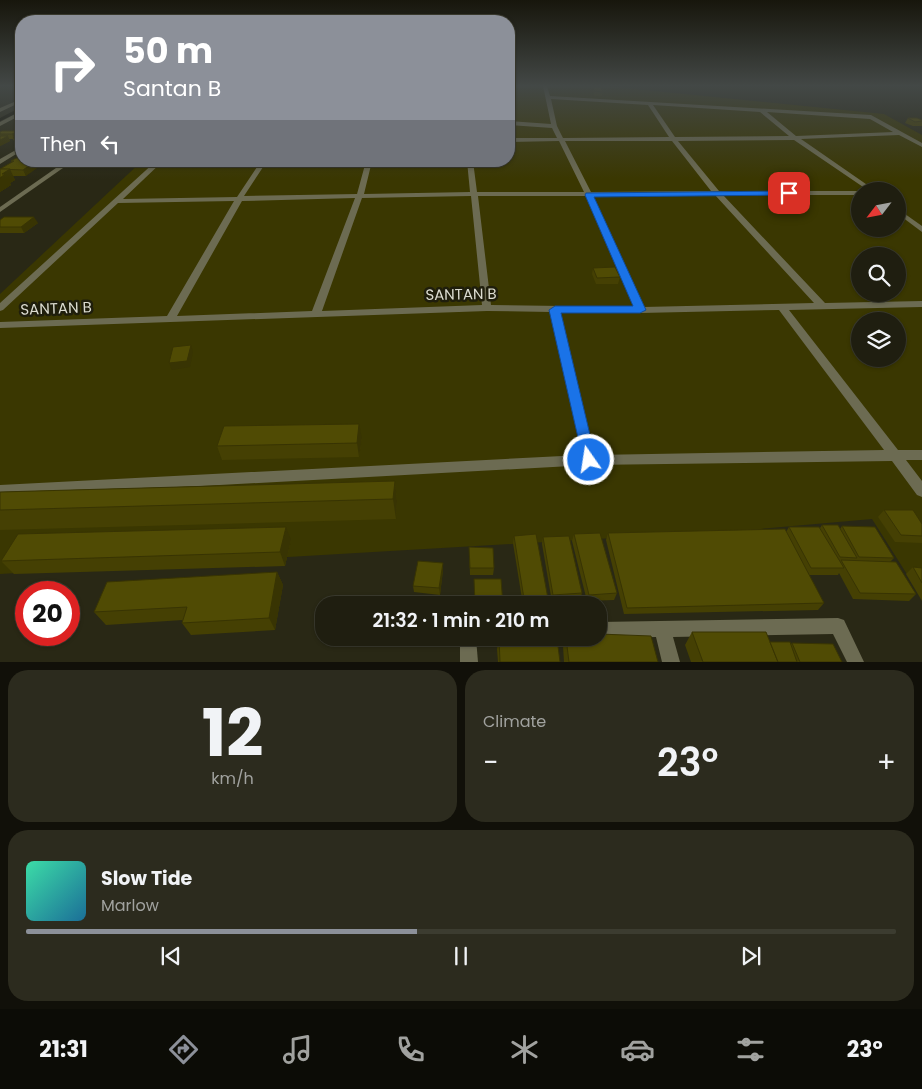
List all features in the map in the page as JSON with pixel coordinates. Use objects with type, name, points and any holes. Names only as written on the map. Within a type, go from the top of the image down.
[{"type":"street","points":[[0,124],[12,117]]},
{"type":"street","points":[[552,117],[554,126],[589,195],[640,310]]},
{"type":"street","points":[[658,117],[671,138],[717,194],[822,306]]},
{"type":"street","points":[[770,117],[796,138],[860,182]]},
{"type":"street","points":[[869,117],[922,145]]},
{"type":"street","points":[[515,123],[554,126]]},
{"type":"street","points":[[515,140],[796,138],[900,132]]},
{"type":"street","points":[[0,162],[15,153]]},
{"type":"street","points":[[0,210],[61,167]]},
{"type":"street","points":[[0,308],[119,201],[154,167]]},
{"type":"street","points":[[170,319],[239,199],[260,167]]},
{"type":"street","points":[[316,314],[359,198],[367,167]]},
{"type":"street","points":[[471,167],[487,308]]},
{"type":"street","points":[[119,201],[359,198],[474,194],[851,193]]},
{"type":"street","points":[[906,217],[920,227]]},
{"type":"street","name":"SANTAN B","points":[[0,325],[487,308],[640,310],[922,304]]},
{"type":"street","points":[[782,307],[896,454],[922,491]]},
{"type":"street","points":[[555,310],[589,460]]},
{"type":"street","points":[[0,491],[589,460],[922,455]]},
{"type":"street","points":[[607,630],[838,626],[856,662]]},
{"type":"street","points":[[662,629],[671,662]]},
{"type":"street","points":[[468,646],[468,662]]},
{"type":"shaded area","points":[[515,117],[889,117],[922,135],[922,598],[872,519],[749,530],[0,574],[0,294],[136,167],[515,167]]},
{"type":"building","points":[[908,118],[917,118],[922,121],[915,122]]},
{"type":"building","points":[[15,131],[12,134],[0,134],[0,132]]},
{"type":"building","points":[[0,136],[8,136],[0,140]]},
{"type":"building","points":[[15,159],[15,167],[27,167],[23,170],[0,169],[14,161],[11,161]]},
{"type":"building","points":[[0,169],[10,169],[2,174],[5,174],[0,178]]},
{"type":"building","points":[[4,217],[34,217],[21,227],[0,227],[0,220]]},
{"type":"building","points":[[615,267],[620,277],[597,278],[593,268]]},
{"type":"building","points":[[191,345],[187,361],[169,363],[173,347]]},
{"type":"building","points":[[359,424],[357,443],[217,446],[224,426]]},
{"type":"building","points":[[395,481],[393,499],[0,510],[0,492]]},
{"type":"building","points":[[884,510],[913,510],[922,524],[922,536],[901,535]]},
{"type":"building","points":[[822,525],[838,525],[857,558],[840,557]]},
{"type":"building","points":[[842,526],[875,527],[894,558],[859,557]]},
{"type":"building","points":[[286,527],[280,552],[1,561],[18,534]]},
{"type":"building","points":[[789,527],[819,527],[844,568],[811,568]]},
{"type":"building","points":[[785,529],[824,603],[627,608],[608,533]]},
{"type":"building","points":[[600,533],[617,593],[589,595],[574,534]]},
{"type":"building","points":[[536,534],[548,596],[524,596],[514,536]]},
{"type":"building","points":[[569,536],[582,593],[553,595],[543,537]]},
{"type":"building","points":[[469,547],[493,548],[494,568],[470,568]]},
{"type":"building","points":[[841,560],[896,562],[916,594],[860,593]]},
{"type":"building","points":[[418,561],[443,563],[439,588],[413,586]]},
{"type":"building","points":[[913,567],[922,568],[922,583]]},
{"type":"building","points":[[277,572],[269,618],[182,623],[187,607],[94,612],[107,582]]},
{"type":"building","points":[[474,579],[501,579],[502,596],[475,596]]},
{"type":"building","points":[[692,632],[766,632],[778,662],[703,662]]},
{"type":"building","points":[[607,634],[651,636],[658,662],[569,662],[567,646],[607,646]]},
{"type":"building","points":[[770,642],[790,642],[797,662],[778,662]]},
{"type":"building","points":[[792,643],[833,644],[842,662],[800,662]]},
{"type":"building","points":[[499,646],[558,646],[560,662],[500,662]]},
{"type":"waterway","points":[[0,120],[6,117]]},
{"type":"route","points":[[589,460],[555,310],[640,310],[589,195],[789,193]]}]
